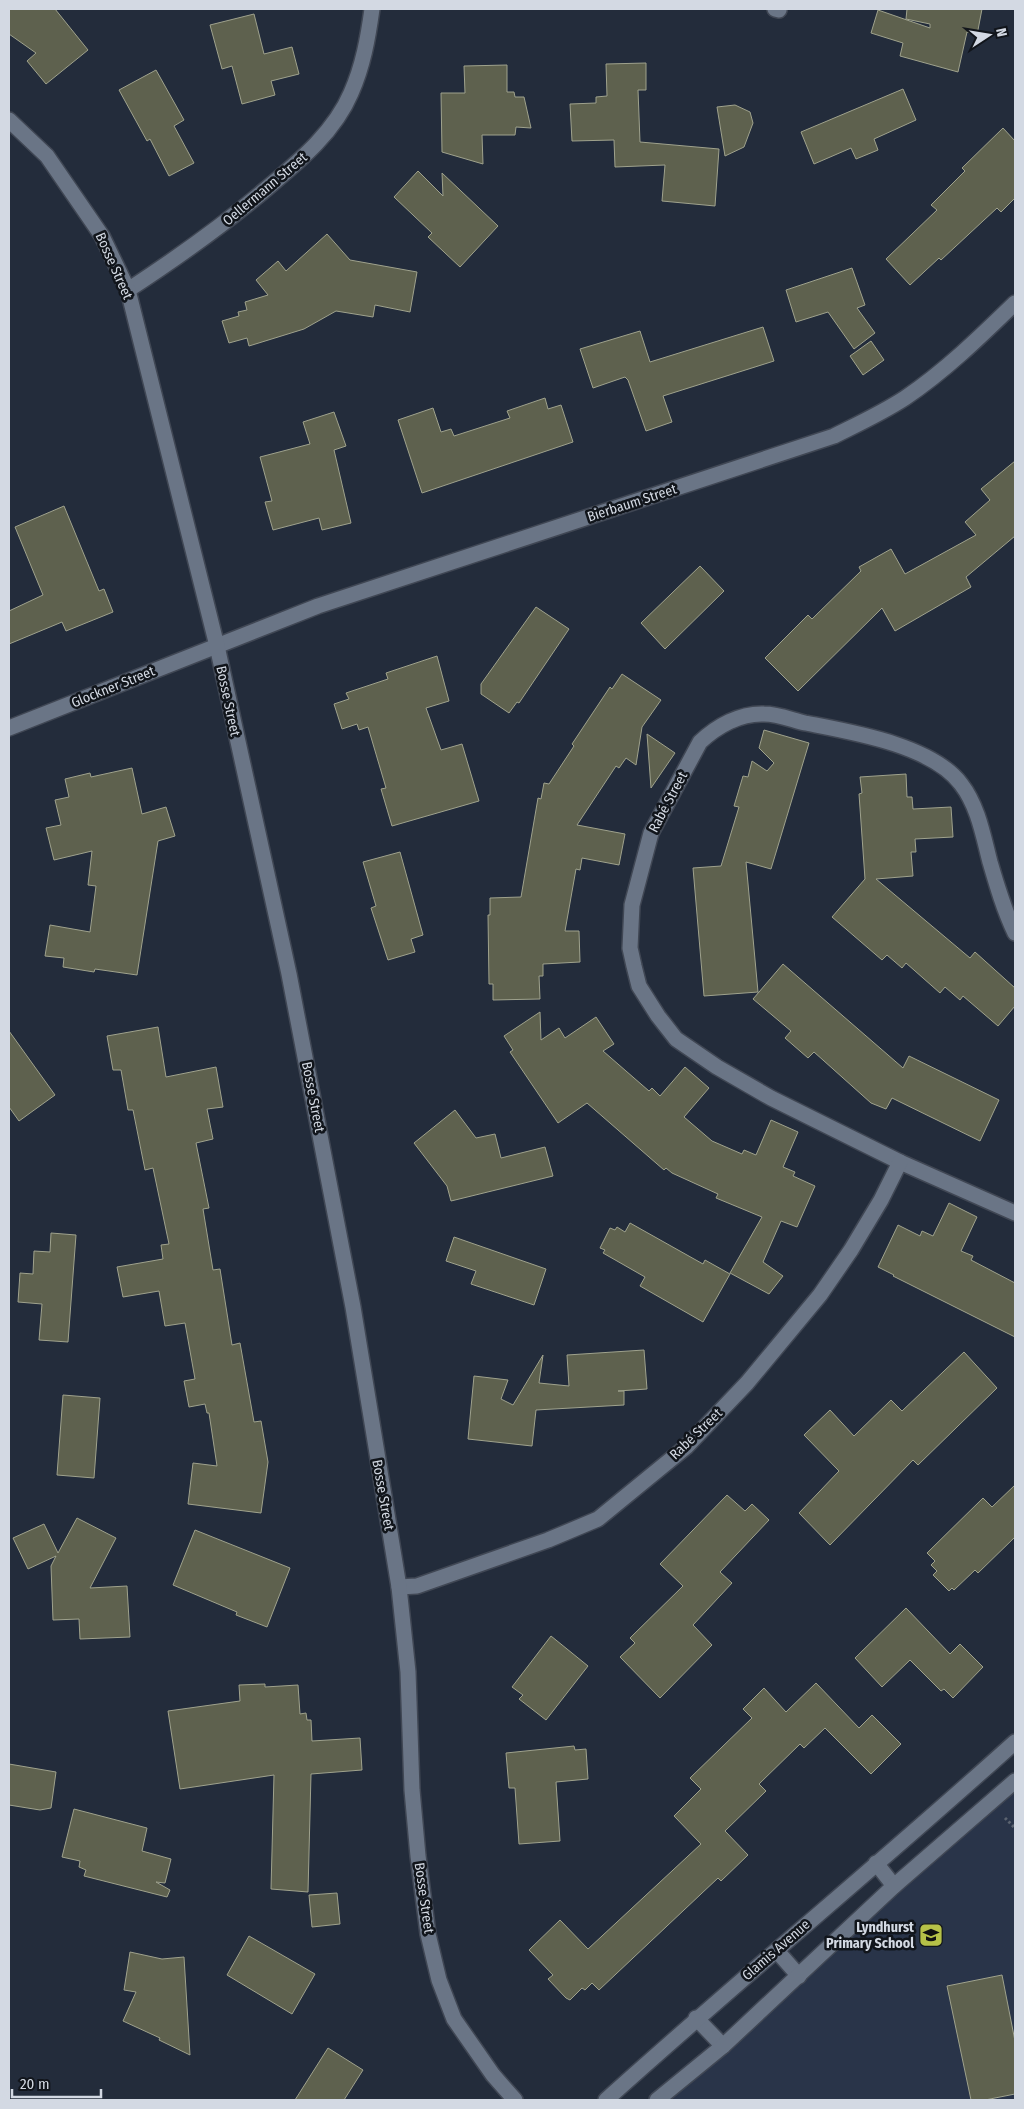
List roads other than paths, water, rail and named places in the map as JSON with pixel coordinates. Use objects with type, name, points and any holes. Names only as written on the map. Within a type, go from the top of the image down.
[{"type":"street","name":"Oellermann Street","points":[[128,290],[189,250],[306,156],[333,123],[351,94],[366,47],[372,9]]},
{"type":"street","name":"Bosse Street","points":[[9,120],[47,156],[102,236],[128,290],[217,646],[289,974],[353,1307],[399,1587],[408,1672],[412,1790],[428,1934],[439,1980],[454,2019],[488,2068],[515,2100]]},
{"type":"street","name":"Bierbaum Street","points":[[217,646],[318,606],[834,436],[906,397],[968,349],[1015,303]]},
{"type":"street","name":"Glockner Street","points":[[9,728],[217,646]]},
{"type":"street","name":"Rabé Street","points":[[1015,933],[1007,916],[973,805],[961,784],[946,768],[920,752],[855,733],[764,714],[736,718],[712,731],[700,742],[651,833],[632,905],[630,948],[639,986],[658,1016],[676,1039],[717,1068],[771,1098],[900,1162],[1015,1213]]},
{"type":"street","name":"Rabé Street","points":[[399,1587],[417,1586],[548,1540],[598,1519],[686,1447],[747,1383],[820,1295],[856,1242],[881,1200],[900,1162]]},
{"type":"street","name":"Glamis Avenue","points":[[606,2100],[696,2018],[777,1951],[876,1862],[1015,1742]]},
{"type":"street","points":[[657,2100],[723,2046],[894,1886],[1015,1781]]},
{"type":"street","points":[[876,1862],[894,1886]]},
{"type":"street","points":[[777,1951],[799,1976]]},
{"type":"street","points":[[696,2018],[723,2046]]},
{"type":"place","name":"Lyndhurst Primary School","points":[[931,1935]]}]
